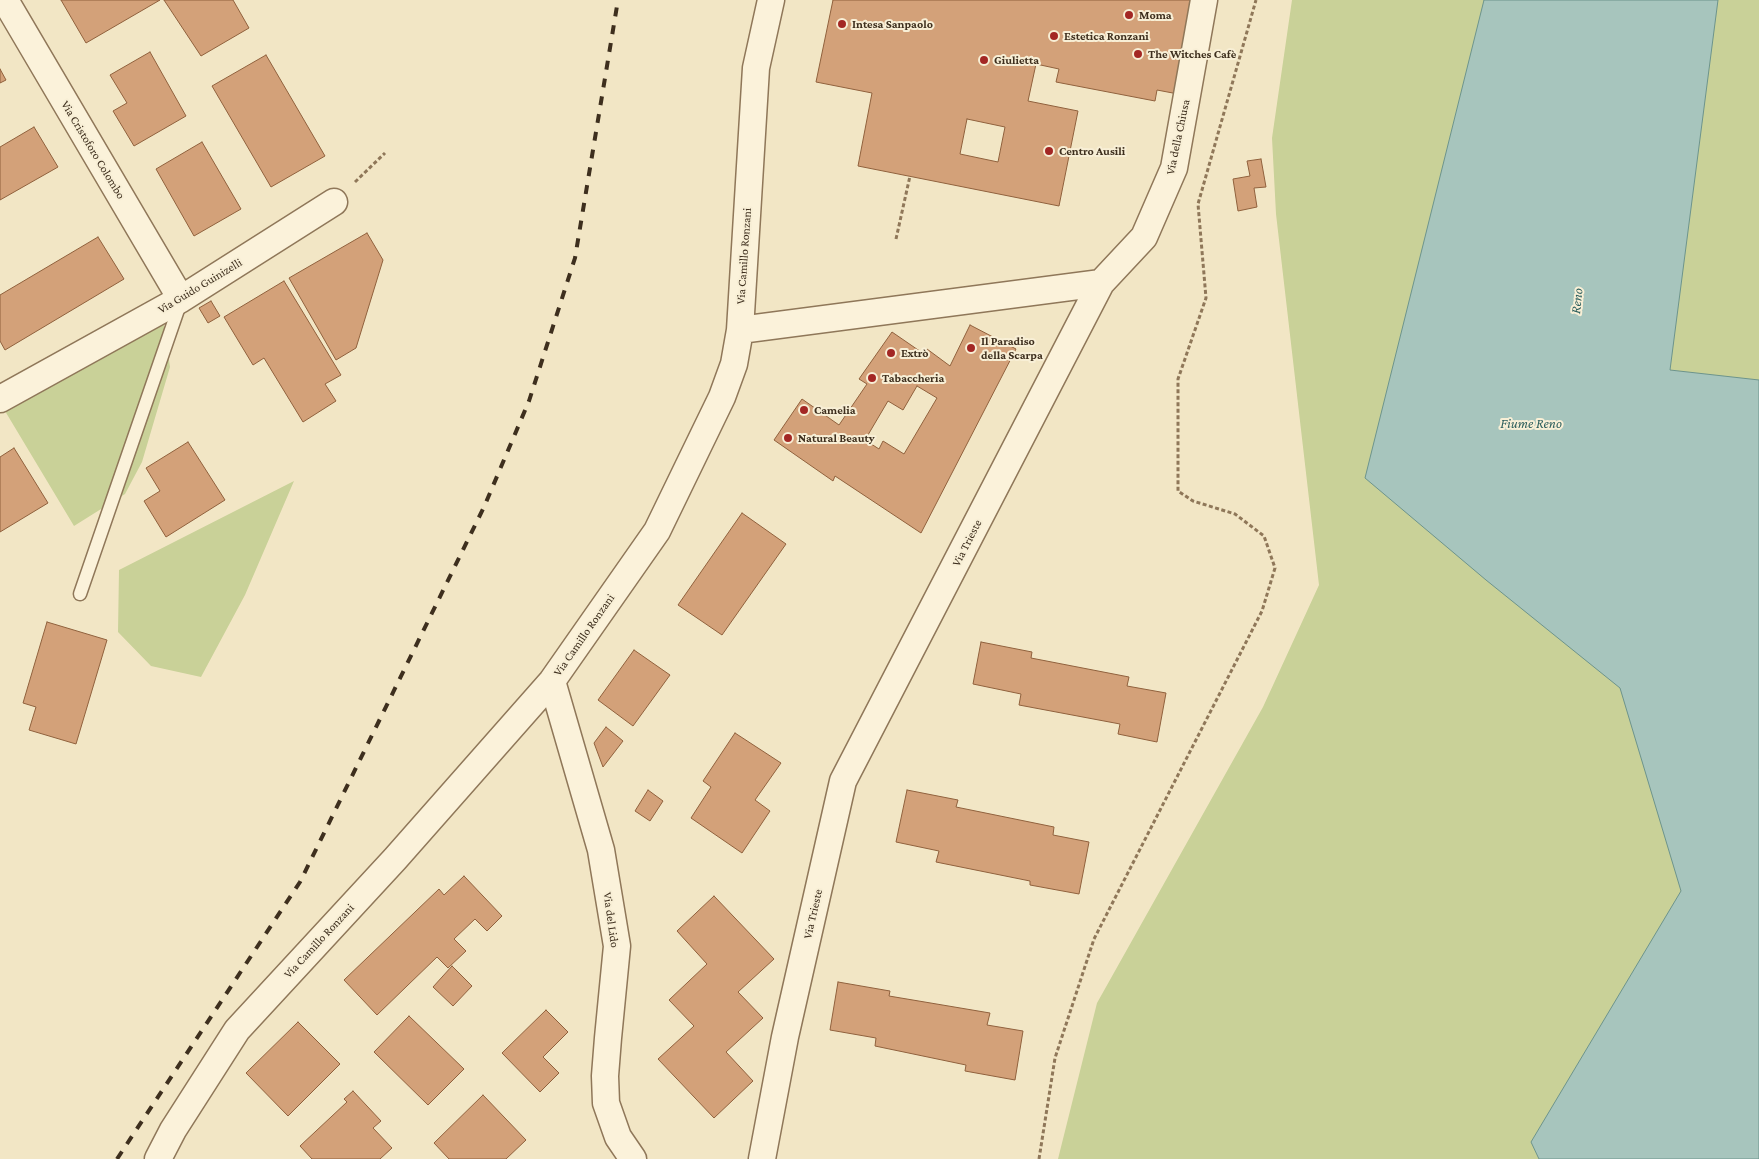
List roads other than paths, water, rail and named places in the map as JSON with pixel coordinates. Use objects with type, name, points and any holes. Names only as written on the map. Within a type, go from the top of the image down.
[{"type":"street","name":"Via Cristoforo Colombo","points":[[5,0],[181,299]]},
{"type":"street","name":"Via Camillo Ronzani","points":[[158,1159],[174,1130],[237,1030],[395,859],[552,681],[657,531],[722,397],[734,364],[740,330],[756,68],[772,0]]},
{"type":"street","name":"Via della Chiusa","points":[[1101,283],[1144,237],[1174,168],[1204,0]]},
{"type":"street","name":"Via Guido Guinizelli","points":[[0,399],[181,299],[334,202]]},
{"type":"street","points":[[740,330],[1101,283]]},
{"type":"street","name":"Via Trieste","points":[[762,1159],[785,1037],[843,781],[1101,283]]},
{"type":"street","name":"Via del Lido","points":[[552,681],[601,850],[617,946],[608,1038],[606,1103],[618,1137],[633,1159]]},
{"type":"lane","points":[[80,594],[181,299]]},
{"type":"water","name":"Fiume Reno","points":[[1484,0],[1718,0],[1670,370],[1759,380],[1759,1159],[1539,1159],[1531,1142],[1681,891],[1620,688],[1486,580],[1365,478]]},
{"type":"railway","points":[[117,1159],[300,882],[484,507],[529,401],[575,258],[618,0]]},
{"type":"place","name":"Moma","points":[[1129,15]]},
{"type":"place","name":"Intesa Sanpaolo","points":[[842,24]]},
{"type":"place","name":"Estetica Ronzani","points":[[1054,36]]},
{"type":"place","name":"The Witches Cafè","points":[[1138,54]]},
{"type":"place","name":"Giulietta","points":[[984,60]]},
{"type":"place","name":"Centro Ausili","points":[[1049,151]]},
{"type":"place","name":"Il Paradiso della Scarpa","points":[[971,348]]},
{"type":"place","name":"Extrò","points":[[891,353]]},
{"type":"place","name":"Tabaccheria","points":[[872,378]]},
{"type":"place","name":"Camelia","points":[[804,410]]},
{"type":"place","name":"Natural Beauty","points":[[788,438]]},
{"type":"water label","name":"Reno","points":[[1577,301]]}]
